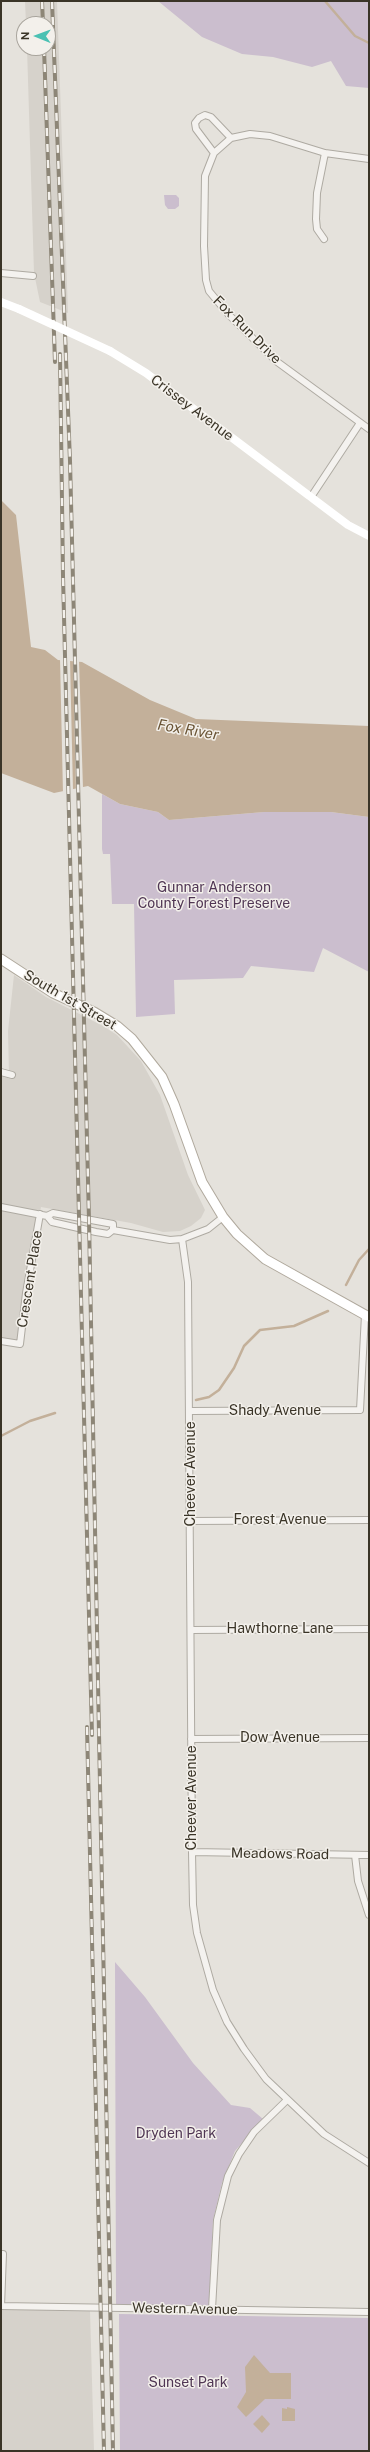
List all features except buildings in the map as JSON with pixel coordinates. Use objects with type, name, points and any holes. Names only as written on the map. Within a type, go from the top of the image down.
[{"type":"main road","name":"Crissey Avenue","points":[[1,302],[110,351],[146,373],[348,525],[369,536]]},
{"type":"main road","name":"South 1st Street","points":[[1,959],[53,993],[94,1012],[117,1026],[132,1039],[154,1065],[168,1089],[189,1151],[202,1182],[223,1217],[237,1234],[265,1259],[367,1316]]},
{"type":"street","points":[[214,153],[196,129],[195,123],[199,118],[205,115],[211,117],[231,138],[250,134],[270,136],[325,153],[369,159]]},
{"type":"street","name":"Fox Run Drive","points":[[231,138],[214,153],[205,176],[204,246],[206,280],[209,292],[229,315],[276,361],[360,424],[369,429]]},
{"type":"street","points":[[324,239],[317,229],[316,219],[317,193],[325,153]]},
{"type":"street","points":[[1,273],[34,276]]},
{"type":"street","points":[[311,497],[360,424]]},
{"type":"street","points":[[1,1072],[12,1075]]},
{"type":"street","points":[[1,1207],[40,1214],[47,1216],[52,1222],[96,1232],[108,1234],[113,1230]]},
{"type":"street","name":"Crescent Place","points":[[1,1341],[20,1344],[26,1293],[40,1214]]},
{"type":"street","points":[[47,1216],[53,1214],[113,1224],[113,1230]]},
{"type":"street","points":[[113,1230],[161,1240],[182,1239],[208,1229],[223,1217]]},
{"type":"street","name":"Cheever Avenue","points":[[182,1239],[188,1282],[191,1411],[192,1852],[193,1904],[197,1933],[213,1990],[227,2022],[244,2049],[266,2079],[324,2134],[369,2163]]},
{"type":"street","name":"Shady Avenue","points":[[191,1411],[360,1410],[367,1316]]},
{"type":"street","name":"Forest Avenue","points":[[191,1521],[369,1520]]},
{"type":"street","name":"Hawthorne Lane","points":[[191,1630],[369,1629]]},
{"type":"street","name":"Dow Avenue","points":[[191,1739],[369,1738]]},
{"type":"street","name":"Meadows Road","points":[[192,1852],[369,1855]]},
{"type":"street","points":[[355,1855],[358,1881],[369,1915]]},
{"type":"street","points":[[212,2309],[217,2220],[228,2176],[239,2154],[254,2132],[287,2100]]},
{"type":"street","points":[[1,2254],[1,2306]]},
{"type":"street","name":"Western Avenue","points":[[1,2306],[369,2312]]},
{"type":"shaded area","points":[[25,1],[57,1],[68,313],[40,302],[34,273],[27,56],[56,56],[56,16],[26,16]]},
{"type":"shaded area","points":[[14,975],[46,997],[103,1026],[117,1035],[141,1061],[160,1095],[188,1175],[205,1210],[201,1218],[191,1226],[180,1231],[163,1232],[131,1223],[41,1207],[23,1300],[18,1342],[1,1339],[1,1074],[9,1075],[8,1031]]},
{"type":"shaded area","points":[[1,2309],[90,2311],[94,2451],[1,2451]]},
{"type":"green space","points":[[158,1],[369,1],[369,88],[346,86],[331,61],[312,67],[273,57],[242,54],[202,37]]},
{"type":"green space","points":[[164,195],[176,195],[179,198],[179,206],[175,209],[168,209],[165,205]]},
{"type":"green space","name":"Gunnar Anderson County Forest Preserve","points":[[102,794],[120,804],[158,812],[169,820],[264,812],[331,812],[369,817],[369,972],[323,948],[314,972],[251,966],[243,978],[174,980],[175,1014],[136,1017],[134,904],[112,904],[110,854],[103,854],[102,849]]},
{"type":"green space","name":"Dryden Park","points":[[115,1962],[145,1997],[193,2063],[231,2105],[250,2108],[263,2119],[235,2151],[222,2183],[213,2220],[209,2305],[116,2305]]},
{"type":"green space","name":"Sunset Park","points":[[119,2314],[369,2318],[369,2451],[120,2451]]},
{"type":"water","name":"Fox River","points":[[1,500],[16,515],[31,647],[45,650],[58,660],[82,662],[150,700],[196,719],[369,726],[369,817],[331,812],[264,812],[169,820],[158,812],[120,804],[88,786],[54,793],[1,773]]},
{"type":"water","points":[[254,2355],[270,2373],[291,2373],[291,2399],[265,2399],[246,2417],[237,2407],[246,2392],[245,2367]]},
{"type":"water","points":[[287,2407],[295,2409],[295,2421],[282,2421],[282,2408],[287,2409]]},
{"type":"water","points":[[262,2415],[270,2424],[262,2433],[253,2424]]},
{"type":"pier","points":[[60,658],[70,659],[73,791],[63,794]]},
{"type":"pier","points":[[73,659],[79,660],[83,789],[76,791]]},
{"type":"waterway","points":[[325,1],[355,36],[369,43]]},
{"type":"waterway","points":[[346,1285],[359,1260],[369,1249]]},
{"type":"waterway","points":[[196,1400],[209,1397],[219,1390],[234,1368],[244,1346],[260,1330],[294,1326],[328,1311]]},
{"type":"waterway","points":[[1,1436],[30,1421],[55,1413]]},
{"type":"railway","points":[[42,1],[43,16]]},
{"type":"railway","points":[[52,1],[70,461],[89,1220],[113,2451]]},
{"type":"railway","points":[[44,56],[55,362]]},
{"type":"railway","points":[[60,354],[63,576],[92,1735]]},
{"type":"railway","points":[[87,1727],[104,2451]]}]
